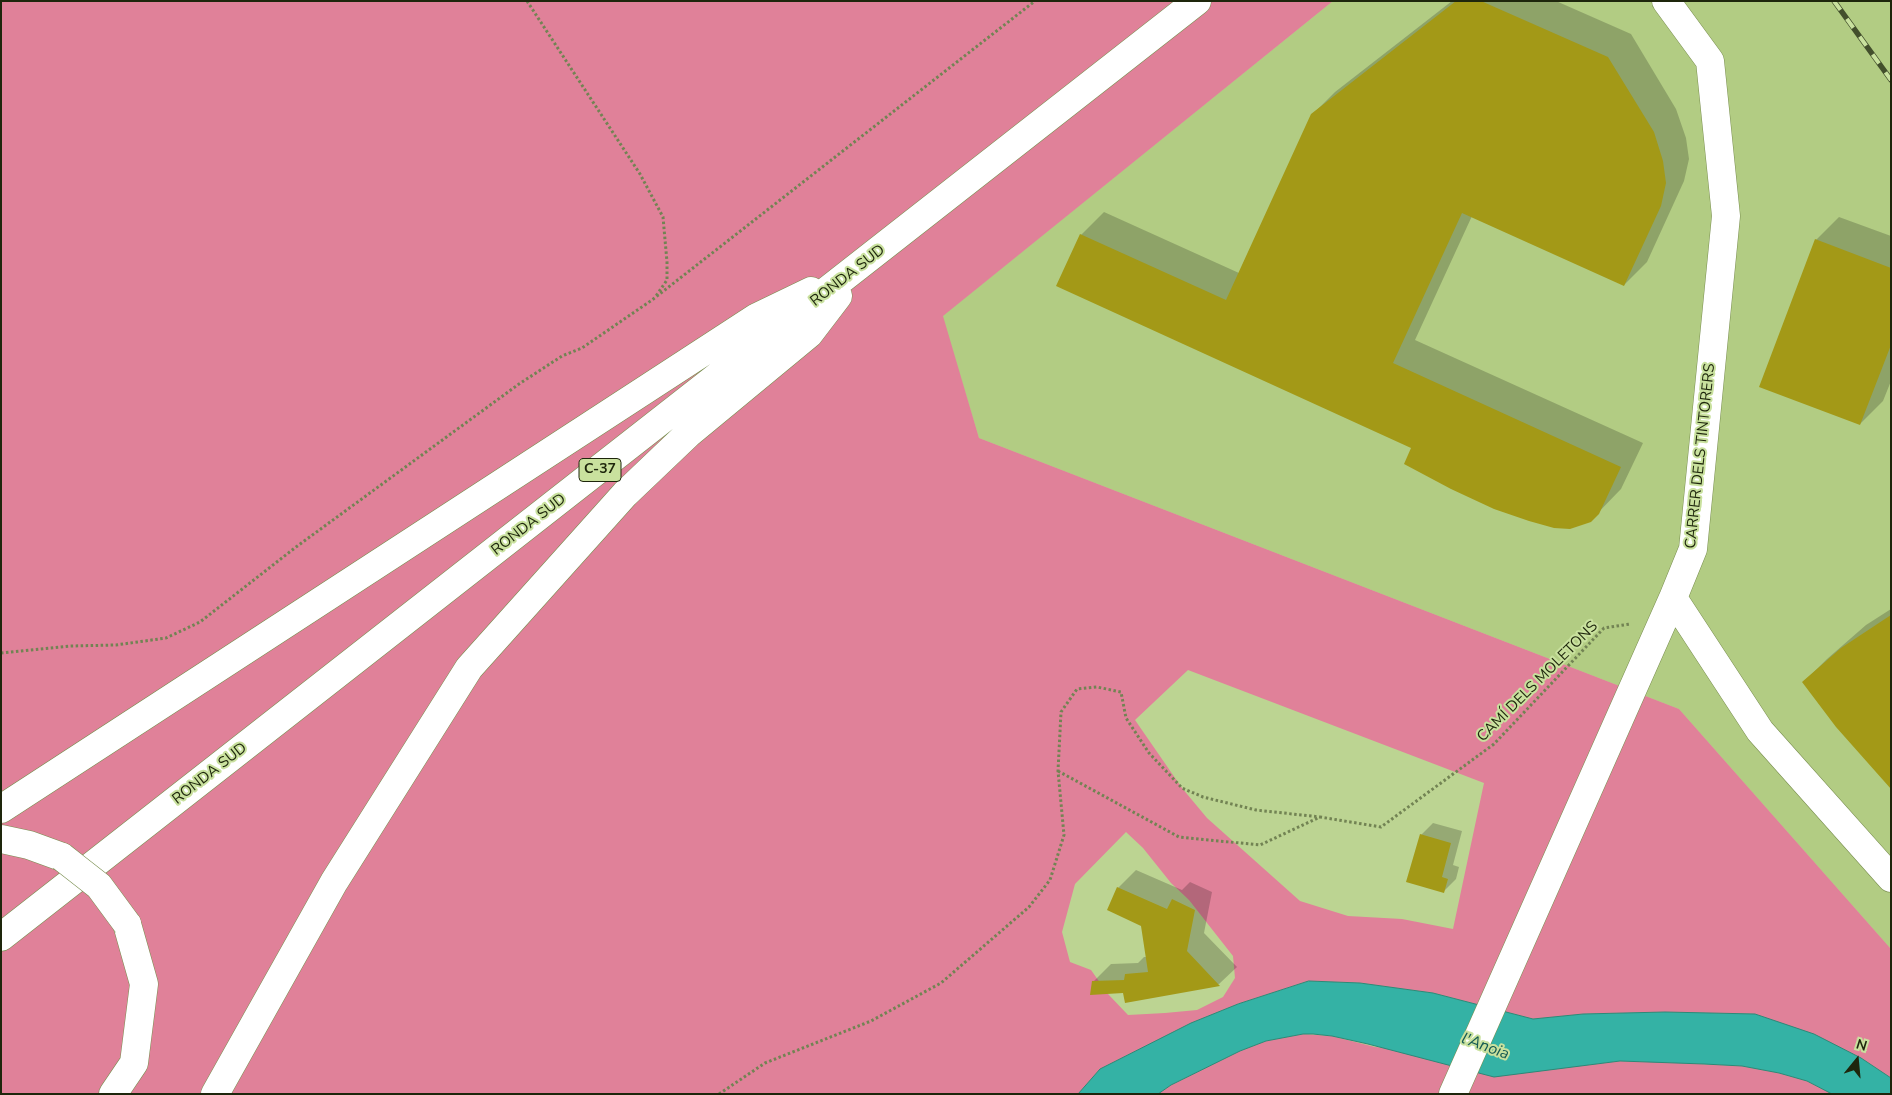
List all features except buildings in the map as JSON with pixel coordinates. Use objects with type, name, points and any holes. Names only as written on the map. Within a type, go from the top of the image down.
[{"type":"main road","name":"RONDA SUD","points":[[1,937],[1197,1]]},
{"type":"main road","name":"CARRER DELS TINTORERS","points":[[1453,1092],[1544,891],[1693,549],[1726,216],[1710,61],[1666,1]]},
{"type":"main road","points":[[1,809],[757,317],[859,267]]},
{"type":"main road","points":[[215,1094],[334,882],[469,668],[624,494],[688,434],[809,334],[859,267]]},
{"type":"main road","points":[[1668,608],[1760,731],[1891,878]]},
{"type":"main road","points":[[1,839],[29,845],[62,856],[99,886],[127,924],[144,984],[134,1063],[113,1094]]},
{"type":"path","points":[[527,1],[640,174],[663,217],[667,280],[652,300]]},
{"type":"path","points":[[1,653],[70,646],[116,645],[166,638],[200,622],[296,546],[519,384],[562,356],[582,348],[652,300],[1035,1]]},
{"type":"path","name":"CAMÍ DELS MOLETONS","points":[[1058,771],[1061,712],[1076,689],[1098,687],[1121,692],[1126,718],[1149,753],[1182,788],[1203,797],[1256,810],[1320,817],[1381,828],[1494,744],[1604,628],[1668,608]]},
{"type":"path","points":[[1058,771],[1179,837],[1260,845],[1320,817]]},
{"type":"path","points":[[719,1094],[765,1063],[871,1021],[941,983],[1029,908],[1050,880],[1064,835],[1058,771]]},
{"type":"shaded area","points":[[1,1],[1333,1],[943,316],[979,438],[1679,709],[1891,949],[1891,1078],[1861,1058],[1755,1014],[1665,1012],[1583,1014],[1533,1019],[1433,993],[1360,983],[1309,981],[1238,1004],[1191,1023],[1100,1069],[1078,1094],[1,1094]],"holes":[[[1188,670],[1484,783],[1453,929],[1402,919],[1348,916],[1300,901],[1207,818],[1182,788],[1135,720]],[[1126,832],[1143,848],[1171,883],[1189,900],[1233,956],[1235,978],[1223,997],[1197,1010],[1128,1015],[1108,994],[1091,970],[1070,962],[1062,932],[1075,884]]]},
{"type":"shaded area","points":[[1333,1],[1891,1],[1891,949],[1679,709],[979,438],[942,316]]},
{"type":"shaded area","points":[[1303,1034],[1332,1036],[1375,1047],[1586,1065],[1620,1061],[1742,1066],[1807,1081],[1832,1094],[1158,1094],[1171,1085],[1240,1051],[1266,1041]]},
{"type":"water","name":"l'Anoia","points":[[1309,981],[1360,983],[1433,993],[1533,1019],[1583,1014],[1665,1012],[1755,1014],[1814,1034],[1861,1058],[1891,1078],[1891,1094],[1832,1094],[1807,1081],[1779,1073],[1742,1066],[1704,1064],[1620,1061],[1494,1077],[1368,1044],[1332,1036],[1303,1034],[1266,1041],[1240,1051],[1171,1085],[1158,1094],[1078,1094],[1100,1069],[1191,1023],[1238,1004]]},
{"type":"railway","points":[[1834,1],[1891,80]]}]
